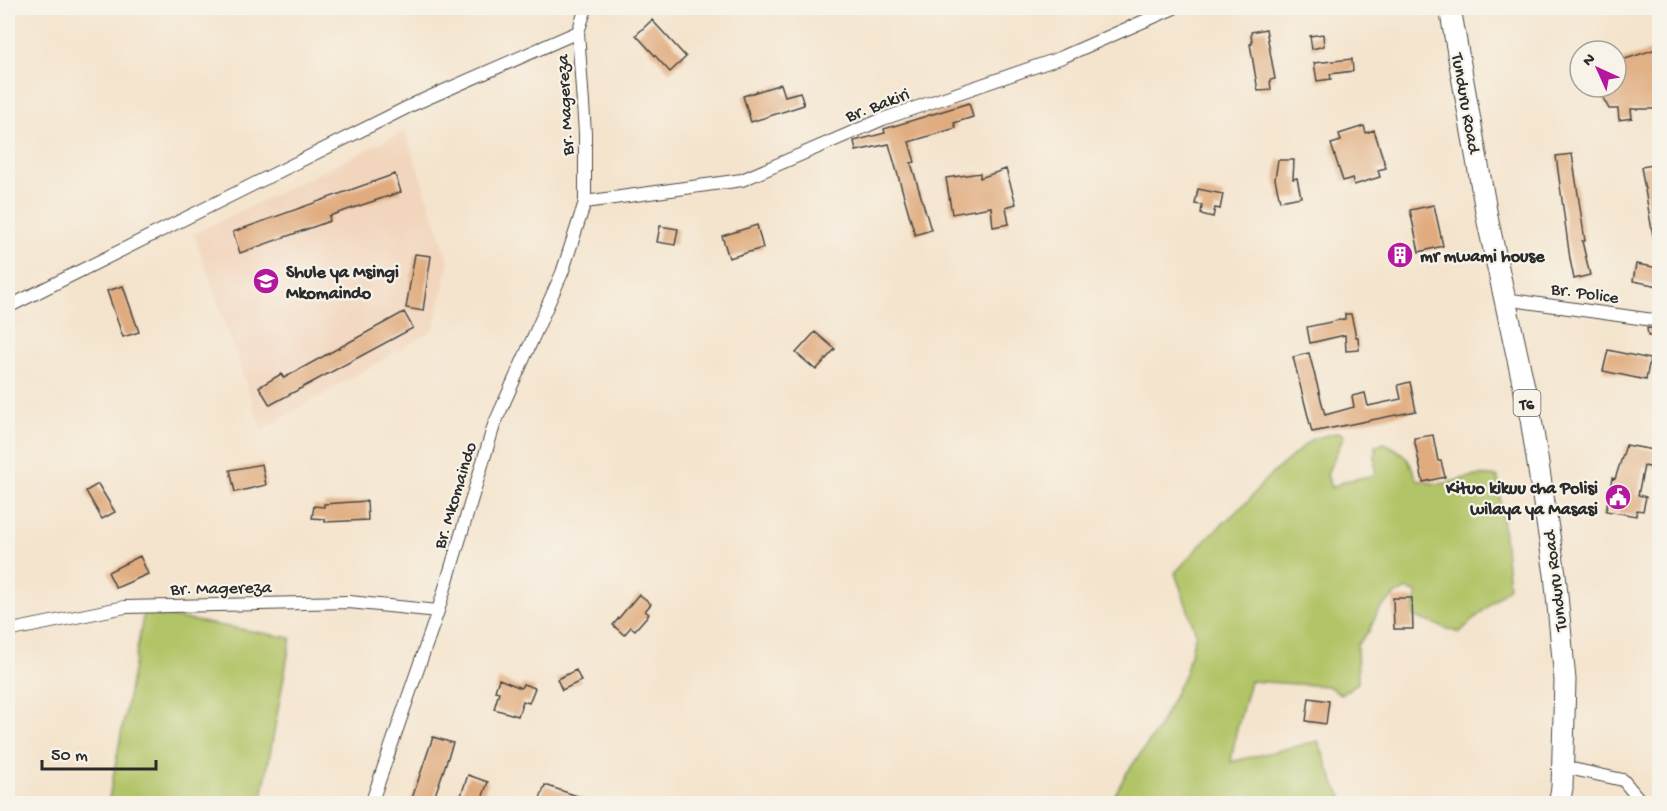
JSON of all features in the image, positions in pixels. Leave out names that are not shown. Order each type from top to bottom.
[{"type":"highway","name":"Tunduru Road","points":[[1450,8],[1488,222],[1531,419],[1556,574],[1565,680],[1562,788],[1559,804]]},
{"type":"street","name":"Br. Magereza","points":[[585,202],[585,134],[578,32],[586,8]]},
{"type":"street","name":"Br. Bakiri","points":[[585,202],[741,180],[883,119],[1060,58],[1174,8]]},
{"type":"street","points":[[8,307],[414,104],[578,32]]},
{"type":"street","name":"Br. Mkomaindo","points":[[371,804],[438,611],[494,424],[562,273],[585,202]]},
{"type":"street","name":"Br. Police","points":[[1505,299],[1659,321]]},
{"type":"street","name":"Br. Magereza","points":[[8,634],[12,630],[125,607],[349,602],[438,611]]},
{"type":"street","points":[[1563,766],[1623,780],[1643,804]]},
{"type":"shaded area","points":[[405,131],[449,262],[433,330],[262,430],[194,234]]},
{"type":"green space","points":[[1339,432],[1344,436],[1327,474],[1331,488],[1345,481],[1375,475],[1375,446],[1384,443],[1406,457],[1417,480],[1441,484],[1474,476],[1498,477],[1509,587],[1459,633],[1412,616],[1417,593],[1407,589],[1395,595],[1378,611],[1369,631],[1357,645],[1358,683],[1341,694],[1328,686],[1250,681],[1231,762],[1318,741],[1335,785],[1346,803],[1110,804],[1126,774],[1158,729],[1186,671],[1196,633],[1175,573],[1206,539],[1249,500],[1266,479],[1312,439]]},
{"type":"green space","points":[[144,612],[291,638],[261,803],[108,804]]},
{"type":"building","points":[[652,20],[686,57],[670,72],[636,35]]},
{"type":"building","points":[[1266,29],[1275,79],[1270,80],[1271,90],[1258,91],[1250,44],[1252,44],[1251,32]]},
{"type":"building","points":[[1323,34],[1324,46],[1312,49],[1310,36]]},
{"type":"building","points":[[1659,48],[1659,109],[1631,109],[1632,118],[1619,120],[1618,109],[1609,109],[1604,99],[1628,99],[1628,58]]},
{"type":"building","points":[[1352,59],[1353,71],[1330,74],[1331,79],[1317,81],[1314,63]]},
{"type":"building","points":[[781,84],[785,96],[800,92],[804,105],[751,122],[743,96]]},
{"type":"building","points":[[969,103],[973,117],[954,123],[956,128],[909,142],[915,162],[911,163],[931,230],[915,235],[889,144],[856,151],[854,141],[885,133],[884,129]]},
{"type":"building","points":[[1364,126],[1366,133],[1374,130],[1386,168],[1378,170],[1380,177],[1354,185],[1352,178],[1343,181],[1331,144],[1341,141],[1339,134]]},
{"type":"building","points":[[1572,154],[1585,241],[1582,241],[1590,275],[1574,279],[1556,156]]},
{"type":"building","points":[[1278,160],[1294,160],[1293,179],[1297,178],[1301,197],[1280,201],[1275,179]]},
{"type":"building","points":[[1659,164],[1659,235],[1653,236],[1641,167]]},
{"type":"building","points":[[1006,169],[1016,204],[1006,207],[1009,224],[993,227],[991,207],[952,214],[946,178],[980,173],[980,178]]},
{"type":"building","points":[[395,174],[401,192],[329,216],[330,221],[240,253],[233,232]]},
{"type":"building","points":[[1198,189],[1223,194],[1220,209],[1215,208],[1213,217],[1201,214],[1202,205],[1195,204]]},
{"type":"building","points":[[1434,205],[1443,246],[1419,252],[1410,210]]},
{"type":"building","points":[[757,225],[763,248],[729,258],[722,236]]},
{"type":"building","points":[[660,226],[678,229],[675,245],[657,242]]},
{"type":"building","points":[[415,254],[431,256],[423,311],[406,308]]},
{"type":"building","points":[[1636,264],[1659,268],[1659,286],[1633,281]]},
{"type":"building","points":[[123,286],[139,332],[123,337],[107,291]]},
{"type":"building","points":[[404,312],[413,328],[270,405],[259,387],[281,374],[284,378]]},
{"type":"building","points":[[1345,314],[1351,314],[1356,337],[1358,337],[1359,350],[1346,351],[1345,335],[1310,343],[1307,327],[1345,319]]},
{"type":"building","points":[[1647,328],[1659,329],[1659,336],[1648,336]]},
{"type":"building","points":[[815,332],[835,349],[816,370],[796,353]]},
{"type":"building","points":[[1608,350],[1650,359],[1646,380],[1603,371]]},
{"type":"building","points":[[1309,353],[1325,415],[1354,407],[1352,396],[1365,393],[1368,406],[1401,399],[1398,385],[1410,382],[1416,411],[1312,432],[1293,357]]},
{"type":"building","points":[[1433,435],[1438,461],[1441,461],[1445,477],[1423,482],[1414,438]]},
{"type":"building","points":[[1626,445],[1659,451],[1659,469],[1644,466],[1638,495],[1646,497],[1643,511],[1637,510],[1636,516],[1606,511],[1612,478],[1615,479]]},
{"type":"building","points":[[262,464],[266,485],[235,492],[230,470]]},
{"type":"building","points":[[98,484],[115,512],[102,519],[86,491]]},
{"type":"building","points":[[367,501],[368,520],[325,522],[325,519],[312,518],[314,506],[324,507],[324,504]]},
{"type":"building","points":[[140,556],[148,574],[116,588],[108,572]]},
{"type":"building","points":[[639,594],[651,604],[645,611],[649,614],[635,630],[631,627],[624,635],[613,625]]},
{"type":"building","points":[[1393,598],[1412,598],[1413,629],[1394,629]]},
{"type":"building","points":[[576,670],[581,681],[562,690],[557,679]]},
{"type":"building","points":[[499,679],[521,688],[523,684],[535,688],[529,703],[523,701],[518,716],[494,709],[499,692],[495,691]]},
{"type":"building","points":[[1309,698],[1329,701],[1326,724],[1306,721]]},
{"type":"building","points":[[433,737],[453,743],[432,804],[410,804]]},
{"type":"building","points":[[468,775],[488,782],[480,804],[458,804]]},
{"type":"building","points":[[545,785],[592,801],[592,804],[538,804]]},
{"type":"place","name":"mr mwami house","points":[[1400,255]]},
{"type":"place","name":"Shule ya Msingi Mkomaindo","points":[[266,281]]},
{"type":"place","name":"Kituo kikuu cha Polisi wilaya ya Masasi","points":[[1618,497]]}]
